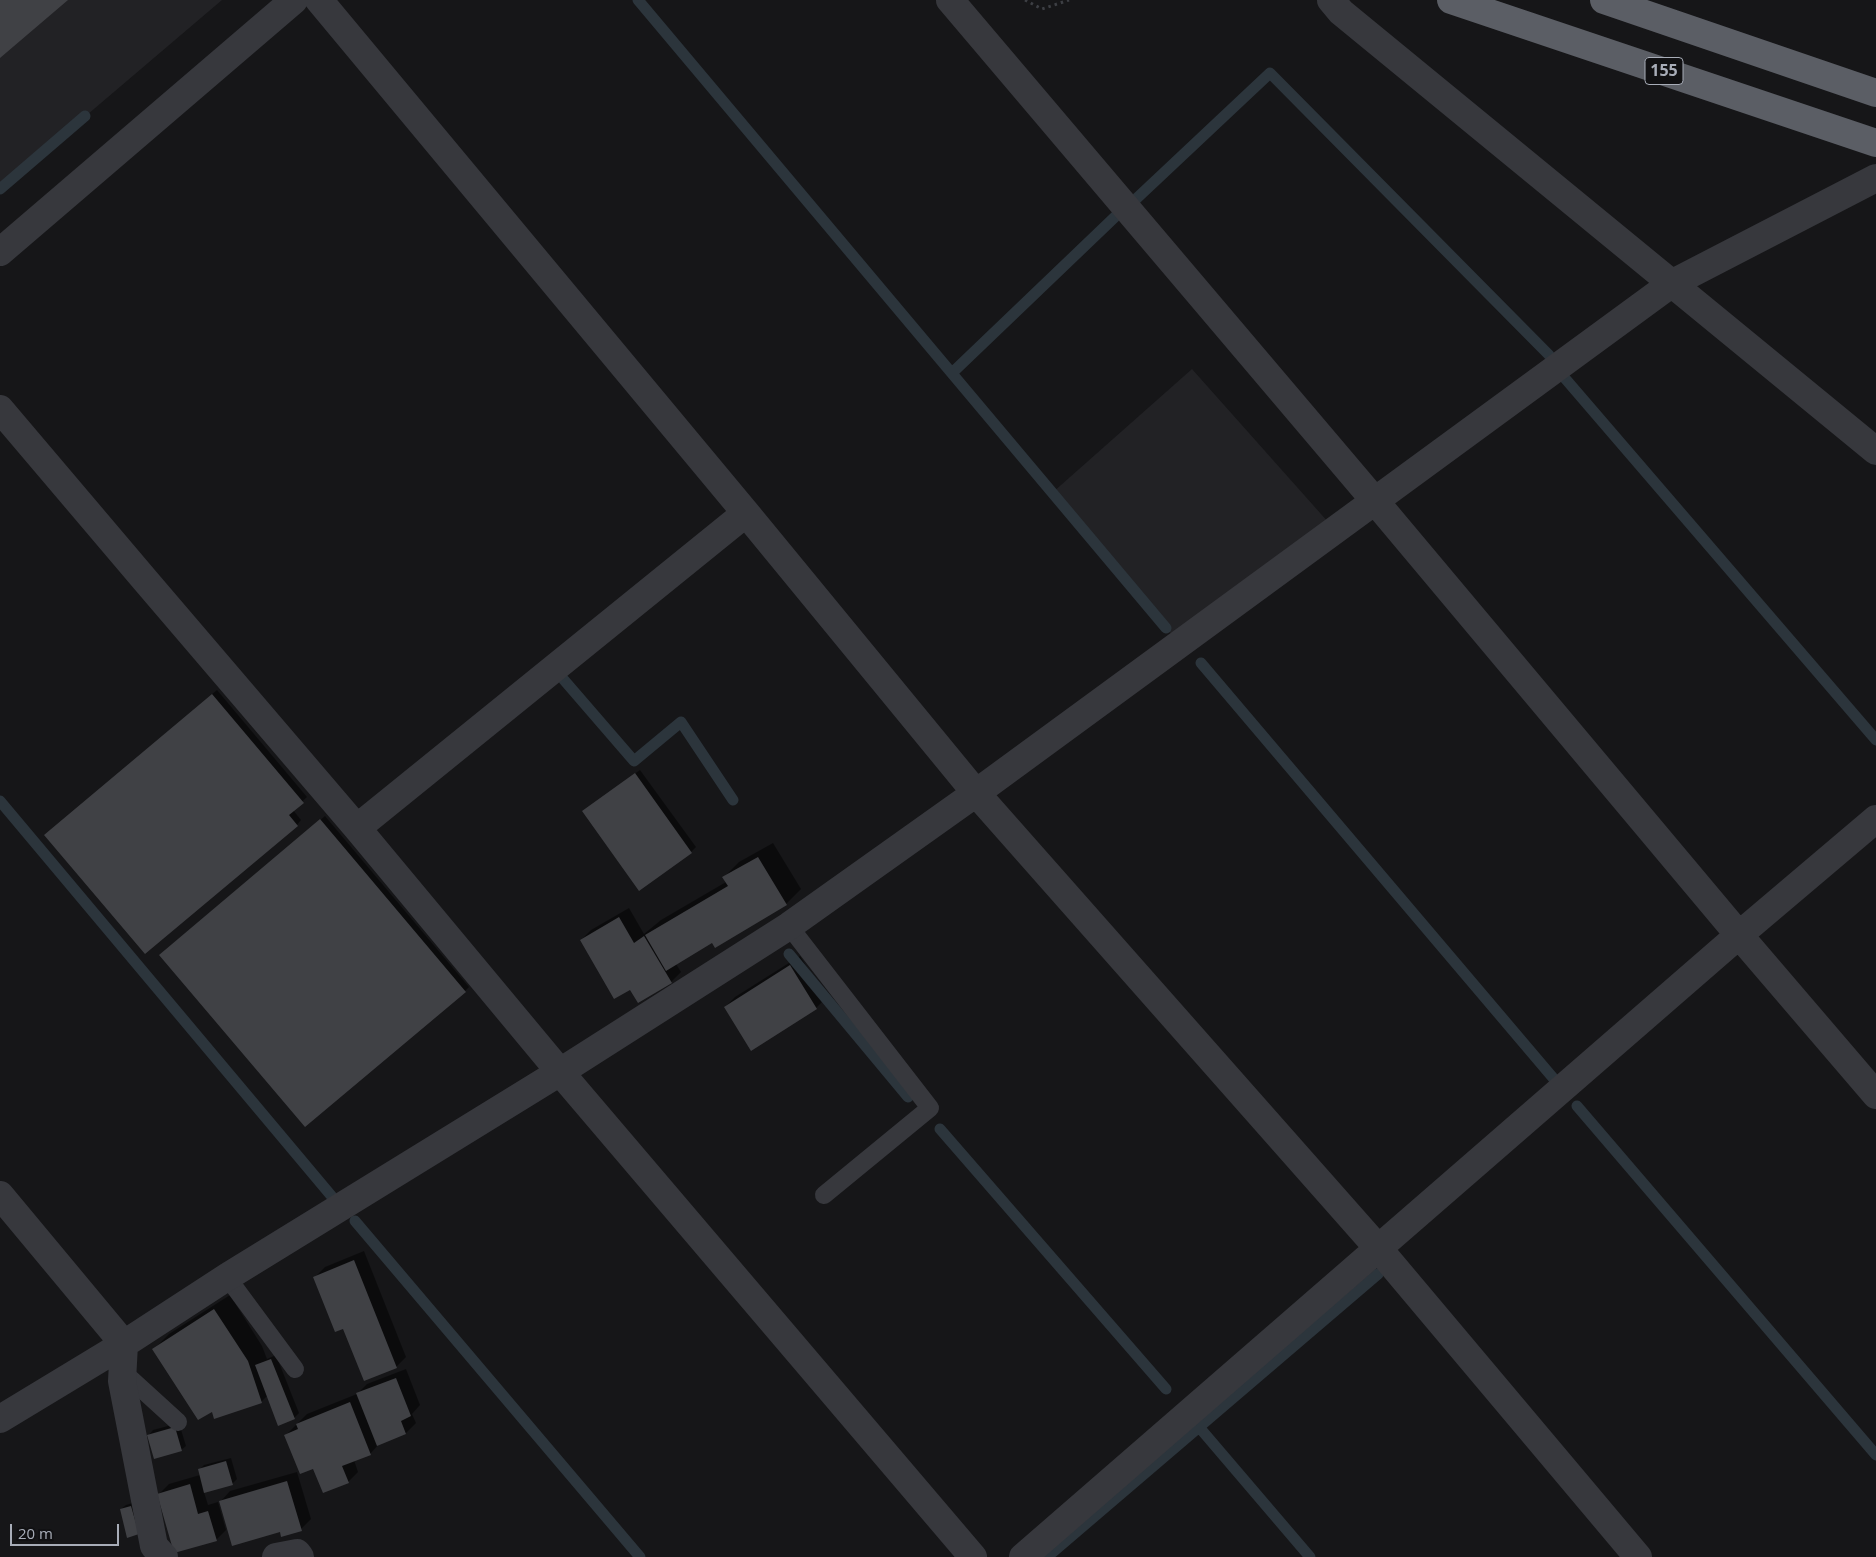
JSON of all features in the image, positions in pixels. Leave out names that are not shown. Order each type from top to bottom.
[{"type":"highway","name":"155","points":[[1451,0],[1876,143]]},
{"type":"highway","points":[[1604,0],[1876,93]]},
{"type":"street","points":[[0,252],[294,0]]},
{"type":"street","points":[[319,0],[746,512],[976,793],[1378,1248],[1638,1557]]},
{"type":"street","points":[[950,0],[1876,1095]]},
{"type":"street","points":[[1330,0],[1341,12],[1670,284],[1876,451]]},
{"type":"street","points":[[0,1419],[123,1358],[228,1278],[560,1072],[789,926],[976,793],[1670,284],[1876,178]]},
{"type":"street","points":[[0,409],[144,580],[358,828],[560,1072],[973,1557]]},
{"type":"street","points":[[358,828],[746,512]]},
{"type":"street","points":[[1023,1557],[1739,935],[1876,819]]},
{"type":"street","points":[[0,1195],[123,1358],[122,1382],[154,1546],[164,1557]]},
{"type":"street","points":[[276,1557],[297,1553],[300,1557]]},
{"type":"lane","points":[[789,926],[930,1108],[824,1195]]},
{"type":"lane","points":[[228,1278],[296,1369]]},
{"type":"lane","points":[[123,1358],[178,1422]]},
{"type":"path","points":[[1026,0],[1042,10],[1069,0]]},
{"type":"shaded area","points":[[0,0],[222,0],[0,189]]},
{"type":"shaded area","points":[[1192,369],[1329,523],[1173,636],[1052,493]]},
{"type":"building","points":[[0,0],[68,0],[0,58]]},
{"type":"building","points":[[212,694],[304,803],[289,815],[298,826],[145,954],[44,835]]},
{"type":"building","points":[[635,773],[692,853],[639,891],[582,811]]},
{"type":"building","points":[[320,819],[466,992],[305,1127],[159,955]]},
{"type":"building","points":[[758,857],[787,905],[715,948],[712,943],[666,971],[645,935],[728,886],[722,877]]},
{"type":"building","points":[[619,917],[634,943],[644,936],[672,983],[638,1003],[630,990],[614,999],[580,940]]},
{"type":"building","points":[[790,965],[817,1009],[751,1051],[724,1007]]},
{"type":"building","points":[[354,1260],[397,1368],[364,1381],[343,1329],[335,1332],[313,1277]]},
{"type":"building","points":[[214,1309],[248,1361],[262,1403],[214,1419],[212,1412],[198,1420],[152,1349]]},
{"type":"building","points":[[271,1359],[295,1419],[278,1426],[255,1365]]},
{"type":"building","points":[[396,1378],[411,1416],[401,1421],[406,1434],[377,1446],[356,1393]]},
{"type":"building","points":[[350,1402],[371,1455],[342,1466],[349,1483],[323,1493],[313,1469],[300,1474],[284,1435],[298,1429],[296,1424]]},
{"type":"building","points":[[175,1427],[182,1451],[154,1459],[147,1435]]},
{"type":"building","points":[[226,1461],[233,1485],[204,1493],[198,1469]]},
{"type":"building","points":[[287,1481],[302,1531],[281,1537],[280,1532],[232,1546],[219,1501]]},
{"type":"building","points":[[190,1484],[198,1514],[208,1511],[217,1541],[174,1553],[157,1494]]},
{"type":"building","points":[[131,1506],[139,1534],[127,1538],[120,1509]]},
{"type":"waterway","points":[[638,0],[1166,628]]},
{"type":"waterway","points":[[1136,199],[1270,73],[1549,355]]},
{"type":"waterway","points":[[0,189],[85,116]]},
{"type":"waterway","points":[[952,373],[1118,214]]},
{"type":"waterway","points":[[1563,376],[1876,740]]},
{"type":"waterway","points":[[1201,663],[1554,1079]]},
{"type":"waterway","points":[[564,680],[634,761],[681,722],[733,800]]},
{"type":"waterway","points":[[0,801],[334,1199]]},
{"type":"waterway","points":[[789,954],[908,1097]]},
{"type":"waterway","points":[[1577,1106],[1876,1455]]},
{"type":"waterway","points":[[940,1129],[1166,1389]]},
{"type":"waterway","points":[[355,1221],[640,1557]]},
{"type":"waterway","points":[[1047,1557],[1378,1274]]},
{"type":"waterway","points":[[1199,1427],[1310,1557]]}]
